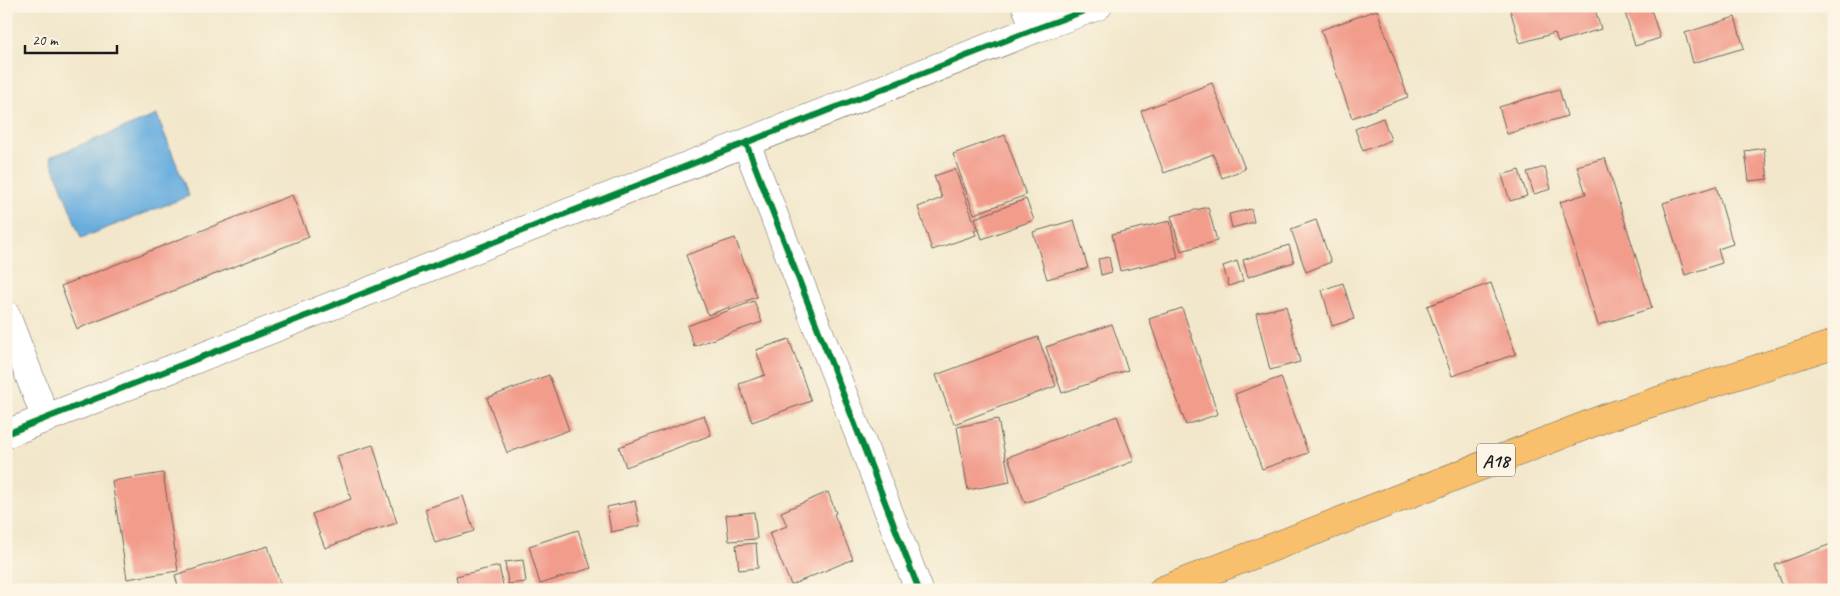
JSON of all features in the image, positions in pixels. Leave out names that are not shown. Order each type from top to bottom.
[{"type":"main road","name":"A18","points":[[1164,590],[1605,418],[1834,344]]},
{"type":"street","points":[[6,434],[746,143],[1030,18],[1098,6]]},
{"type":"street","points":[[746,143],[919,590]]},
{"type":"street","points":[[6,315],[46,419]]},
{"type":"water","points":[[157,115],[189,196],[81,238],[50,157]]},
{"type":"building","points":[[1509,6],[1594,6],[1601,29],[1558,42],[1555,33],[1520,43]]},
{"type":"building","points":[[1623,6],[1650,6],[1660,38],[1635,46]]},
{"type":"building","points":[[1377,10],[1408,97],[1352,118],[1321,30]]},
{"type":"building","points":[[1735,17],[1744,48],[1693,63],[1685,33]]},
{"type":"building","points":[[1212,83],[1245,169],[1222,178],[1213,154],[1164,173],[1141,111]]},
{"type":"building","points":[[1559,89],[1567,116],[1507,134],[1499,107]]},
{"type":"building","points":[[1383,118],[1391,140],[1363,151],[1355,129]]},
{"type":"building","points":[[1005,135],[1026,195],[974,214],[953,154]]},
{"type":"building","points":[[1764,148],[1768,179],[1749,181],[1745,151]]},
{"type":"building","points":[[1605,158],[1652,308],[1598,325],[1560,202],[1586,194],[1577,166]]},
{"type":"building","points":[[1545,167],[1551,189],[1534,194],[1527,172]]},
{"type":"building","points":[[955,169],[977,230],[974,230],[976,235],[932,250],[918,207],[942,198],[934,176]]},
{"type":"building","points":[[1519,170],[1527,196],[1510,201],[1502,175]]},
{"type":"building","points":[[1716,186],[1733,244],[1718,249],[1722,263],[1685,275],[1663,203]]},
{"type":"building","points":[[292,195],[309,237],[77,329],[61,286]]},
{"type":"building","points":[[1026,199],[1034,220],[982,239],[975,218]]},
{"type":"building","points":[[1208,207],[1217,241],[1181,251],[1171,216]]},
{"type":"building","points":[[1251,209],[1254,222],[1232,228],[1229,214]]},
{"type":"building","points":[[1074,220],[1088,268],[1047,279],[1033,232]]},
{"type":"building","points":[[1316,220],[1331,262],[1306,272],[1291,229]]},
{"type":"building","points":[[1170,221],[1178,258],[1120,271],[1112,234]]},
{"type":"building","points":[[735,238],[757,297],[708,315],[686,255]]},
{"type":"building","points":[[1289,245],[1294,262],[1248,277],[1243,260]]},
{"type":"building","points":[[1109,257],[1112,272],[1101,275],[1098,259]]},
{"type":"building","points":[[1237,261],[1243,281],[1229,286],[1223,266]]},
{"type":"building","points":[[1343,283],[1354,319],[1332,326],[1322,290]]},
{"type":"building","points":[[1491,283],[1516,354],[1452,376],[1427,306]]},
{"type":"building","points":[[754,301],[762,322],[694,346],[687,326]]},
{"type":"building","points":[[1286,306],[1300,362],[1270,370],[1256,313]]},
{"type":"building","points":[[1182,308],[1218,414],[1186,425],[1149,319]]},
{"type":"building","points":[[1112,324],[1128,370],[1062,393],[1046,347]]},
{"type":"building","points":[[1038,337],[1056,386],[954,424],[936,375]]},
{"type":"building","points":[[789,339],[811,401],[752,422],[739,384],[765,375],[756,350]]},
{"type":"building","points":[[549,375],[569,430],[507,453],[487,398]]},
{"type":"building","points":[[1281,377],[1308,453],[1262,469],[1235,394]]},
{"type":"building","points":[[704,415],[711,435],[626,467],[619,447]]},
{"type":"building","points":[[1117,416],[1134,461],[1025,503],[1008,457]]},
{"type":"building","points":[[998,419],[1010,482],[968,490],[957,427]]},
{"type":"building","points":[[373,445],[397,523],[325,548],[312,514],[351,499],[337,456]]},
{"type":"building","points":[[163,473],[178,571],[127,579],[112,481]]},
{"type":"building","points":[[828,492],[836,513],[834,514],[853,559],[791,585],[769,533],[787,526],[781,512]]},
{"type":"building","points":[[463,496],[474,531],[435,543],[425,509]]},
{"type":"building","points":[[635,501],[640,526],[611,532],[607,507]]},
{"type":"building","points":[[754,512],[757,539],[729,541],[726,515]]},
{"type":"building","points":[[578,530],[591,568],[540,584],[529,546]]},
{"type":"building","points":[[756,543],[758,568],[739,570],[736,545]]},
{"type":"building","points":[[1834,543],[1834,590],[1784,590],[1775,565]]},
{"type":"building","points":[[268,546],[282,590],[179,590],[175,575]]},
{"type":"building","points":[[523,560],[526,582],[508,584],[505,562]]},
{"type":"building","points":[[499,566],[504,590],[459,590],[456,576]]},
{"type":"cycle path","points":[[6,434],[1035,29],[1098,6]]},
{"type":"cycle path","points":[[746,143],[919,590]]}]
